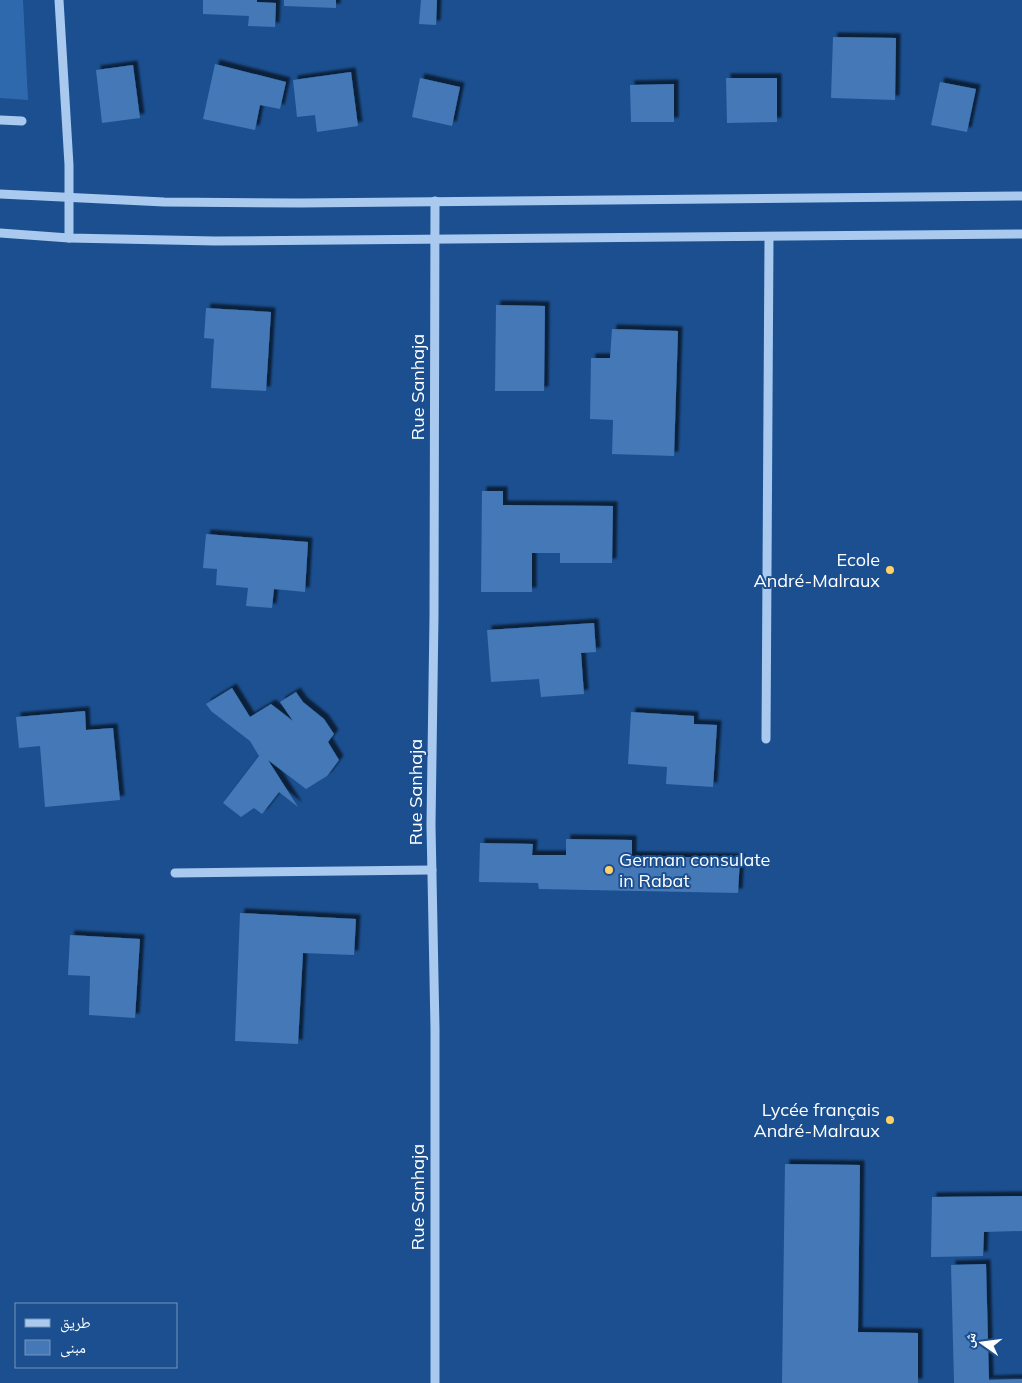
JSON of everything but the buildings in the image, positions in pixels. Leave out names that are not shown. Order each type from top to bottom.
[{"type":"street","points":[[59,0],[69,198],[69,238]]},
{"type":"street","points":[[0,120],[22,121]]},
{"type":"street","points":[[0,194],[69,198],[280,203],[1022,196]]},
{"type":"street","name":"Rue Sanhaja","points":[[435,201],[432,870],[435,1029],[435,1383]]},
{"type":"street","points":[[0,233],[69,238],[216,242],[1022,234]]},
{"type":"street","points":[[766,739],[769,238]]},
{"type":"street","points":[[174,873],[432,870]]},
{"type":"shaded area","points":[[0,0],[23,0],[28,100],[0,98]]},
{"type":"place","name":"Ecole André-Malraux","points":[[890,570]]},
{"type":"place","name":"German consulate in Rabat","points":[[609,870]]},
{"type":"place","name":"Lycée français André-Malraux","points":[[890,1120]]}]
